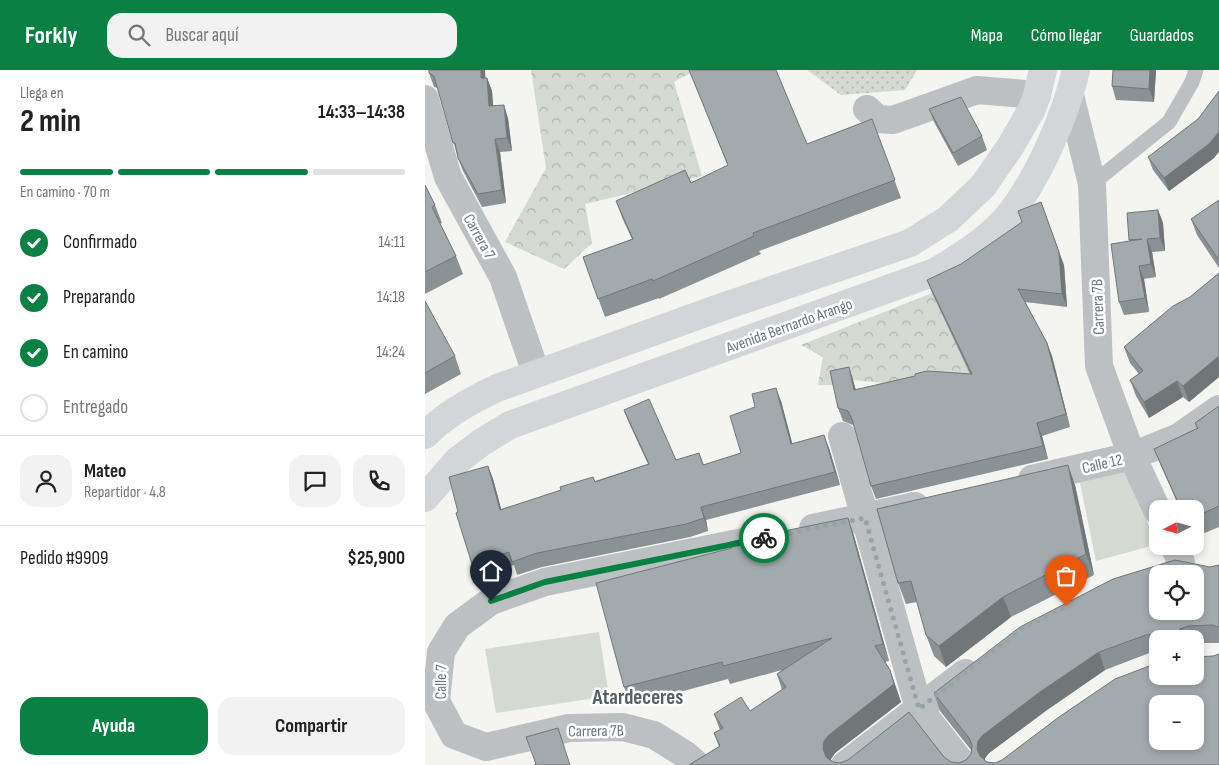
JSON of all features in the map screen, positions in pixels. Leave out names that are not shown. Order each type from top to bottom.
[{"type":"main road","points":[[425,435],[439,421],[466,403],[497,388],[722,306],[910,243],[948,219],[983,186],[1032,109],[1040,82]]},
{"type":"main road","name":"Avenida Bernardo Arango","points":[[425,498],[457,461],[482,442],[510,425],[935,272],[970,251],[1005,219],[1037,172],[1073,82]]},
{"type":"street","points":[[867,109],[878,119],[893,120],[977,90],[1040,82]]},
{"type":"street","name":"Carrera 7B","points":[[1073,82],[1092,184],[1099,366],[1132,456],[1152,500]]},
{"type":"street","name":"Carrera 7","points":[[425,98],[448,177],[503,277],[536,373]]},
{"type":"street","name":"Calle 12","points":[[1008,484],[1132,456],[1179,437],[1219,409]]},
{"type":"street","points":[[842,436],[919,709],[963,765]]},
{"type":"street","points":[[865,518],[941,500]]},
{"type":"street","name":"Calle 7","points":[[486,747],[454,735],[436,701],[441,652],[457,626],[491,601],[545,582],[865,518]]},
{"type":"street","points":[[1162,565],[1177,555]]},
{"type":"street","points":[[1180,555],[1210,567]]},
{"type":"street","points":[[845,765],[987,655]]},
{"type":"street","name":"Carrera 7B","points":[[486,747],[569,728],[623,727],[654,735],[686,755],[697,765]]},
{"type":"lane","points":[[1092,184],[1169,122],[1192,82],[1195,70]]},
{"type":"green space","points":[[531,70],[696,70],[674,82],[702,176],[585,204],[592,243],[564,269],[505,242],[546,168]]},
{"type":"green space","points":[[807,70],[917,70],[905,90],[841,95]]},
{"type":"green space","points":[[932,293],[979,392],[853,380],[834,385],[818,385],[823,357],[801,345]]},
{"type":"green space","points":[[1129,466],[1149,527],[1149,547],[1096,561],[1079,478]]},
{"type":"green space","points":[[599,632],[609,696],[496,713],[485,649]]},
{"type":"building","points":[[429,70],[481,70],[481,78],[487,78],[489,106],[504,105],[507,138],[495,139],[502,190],[478,194],[458,158],[434,76],[429,73]]},
{"type":"building","points":[[689,70],[776,70],[807,144],[872,119],[895,180],[753,233],[754,236],[653,281],[652,279],[598,299],[583,257],[633,239],[616,201],[685,170],[691,183],[728,165]]},
{"type":"building","points":[[1113,70],[1150,70],[1149,89],[1112,86]]},
{"type":"building","points":[[1219,91],[1219,132],[1209,144],[1164,178],[1148,157],[1198,119]]},
{"type":"building","points":[[961,97],[982,136],[953,153],[929,109]]},
{"type":"building","points":[[425,185],[435,205],[432,207],[456,256],[425,272]]},
{"type":"building","points":[[1219,200],[1219,260],[1191,219]]},
{"type":"building","points":[[1041,202],[1059,252],[1062,294],[1018,289],[1047,343],[1066,414],[1037,423],[1043,446],[871,486],[852,419],[848,411],[838,408],[830,371],[849,367],[854,390],[915,376],[915,374],[927,371],[972,374],[927,280],[961,264],[1022,222],[1018,211]]},
{"type":"building","points":[[1158,210],[1160,238],[1147,239],[1151,264],[1139,266],[1145,298],[1119,302],[1111,244],[1142,239],[1129,240],[1127,213]]},
{"type":"building","points":[[1219,273],[1219,356],[1183,386],[1177,381],[1144,402],[1130,380],[1143,371],[1124,347],[1173,306],[1190,297]]},
{"type":"building","points":[[425,301],[455,356],[425,373]]},
{"type":"building","points":[[776,388],[791,444],[824,435],[835,472],[701,507],[704,518],[686,524],[537,553],[512,562],[509,552],[472,564],[456,513],[458,512],[449,477],[488,466],[500,510],[561,490],[560,487],[593,477],[595,482],[649,464],[624,410],[649,399],[676,460],[699,453],[703,465],[741,453],[730,416],[755,407],[752,394]]},
{"type":"building","points":[[1219,406],[1219,506],[1204,513],[1204,500],[1177,500],[1154,449],[1198,428],[1195,423]]},
{"type":"building","points":[[1068,465],[1086,554],[1003,597],[939,646],[926,635],[911,581],[898,583],[877,509]]},
{"type":"building","points":[[848,518],[883,644],[875,646],[890,670],[894,684],[824,741],[823,749],[826,757],[833,762],[840,763],[848,760],[909,712],[944,757],[951,762],[959,763],[966,760],[971,754],[972,745],[969,738],[934,693],[1020,627],[1113,579],[1149,568],[1149,620],[1204,620],[1204,566],[1210,567],[1219,565],[1219,627],[1212,625],[1188,626],[1179,630],[1149,630],[1149,635],[1099,652],[1040,692],[983,735],[978,741],[977,749],[980,756],[987,762],[995,763],[1002,760],[1059,717],[1115,679],[1149,666],[1149,685],[1204,685],[1204,656],[1219,654],[1219,765],[689,765],[720,746],[714,733],[723,728],[714,714],[741,697],[750,711],[786,687],[777,674],[832,638],[723,666],[722,662],[624,687],[596,583],[732,548],[730,542]]},
{"type":"building","points":[[1175,560],[1200,565],[1159,565]]},
{"type":"building","points":[[558,728],[570,765],[534,765],[536,764],[526,737]]},
{"type":"way so far","points":[[764,538],[865,518],[919,709],[1018,631],[1066,606]]},
{"type":"district","name":"Atardeceres","points":[[638,697]]},
{"type":"route","points":[[491,601],[545,582],[764,538]]}]
